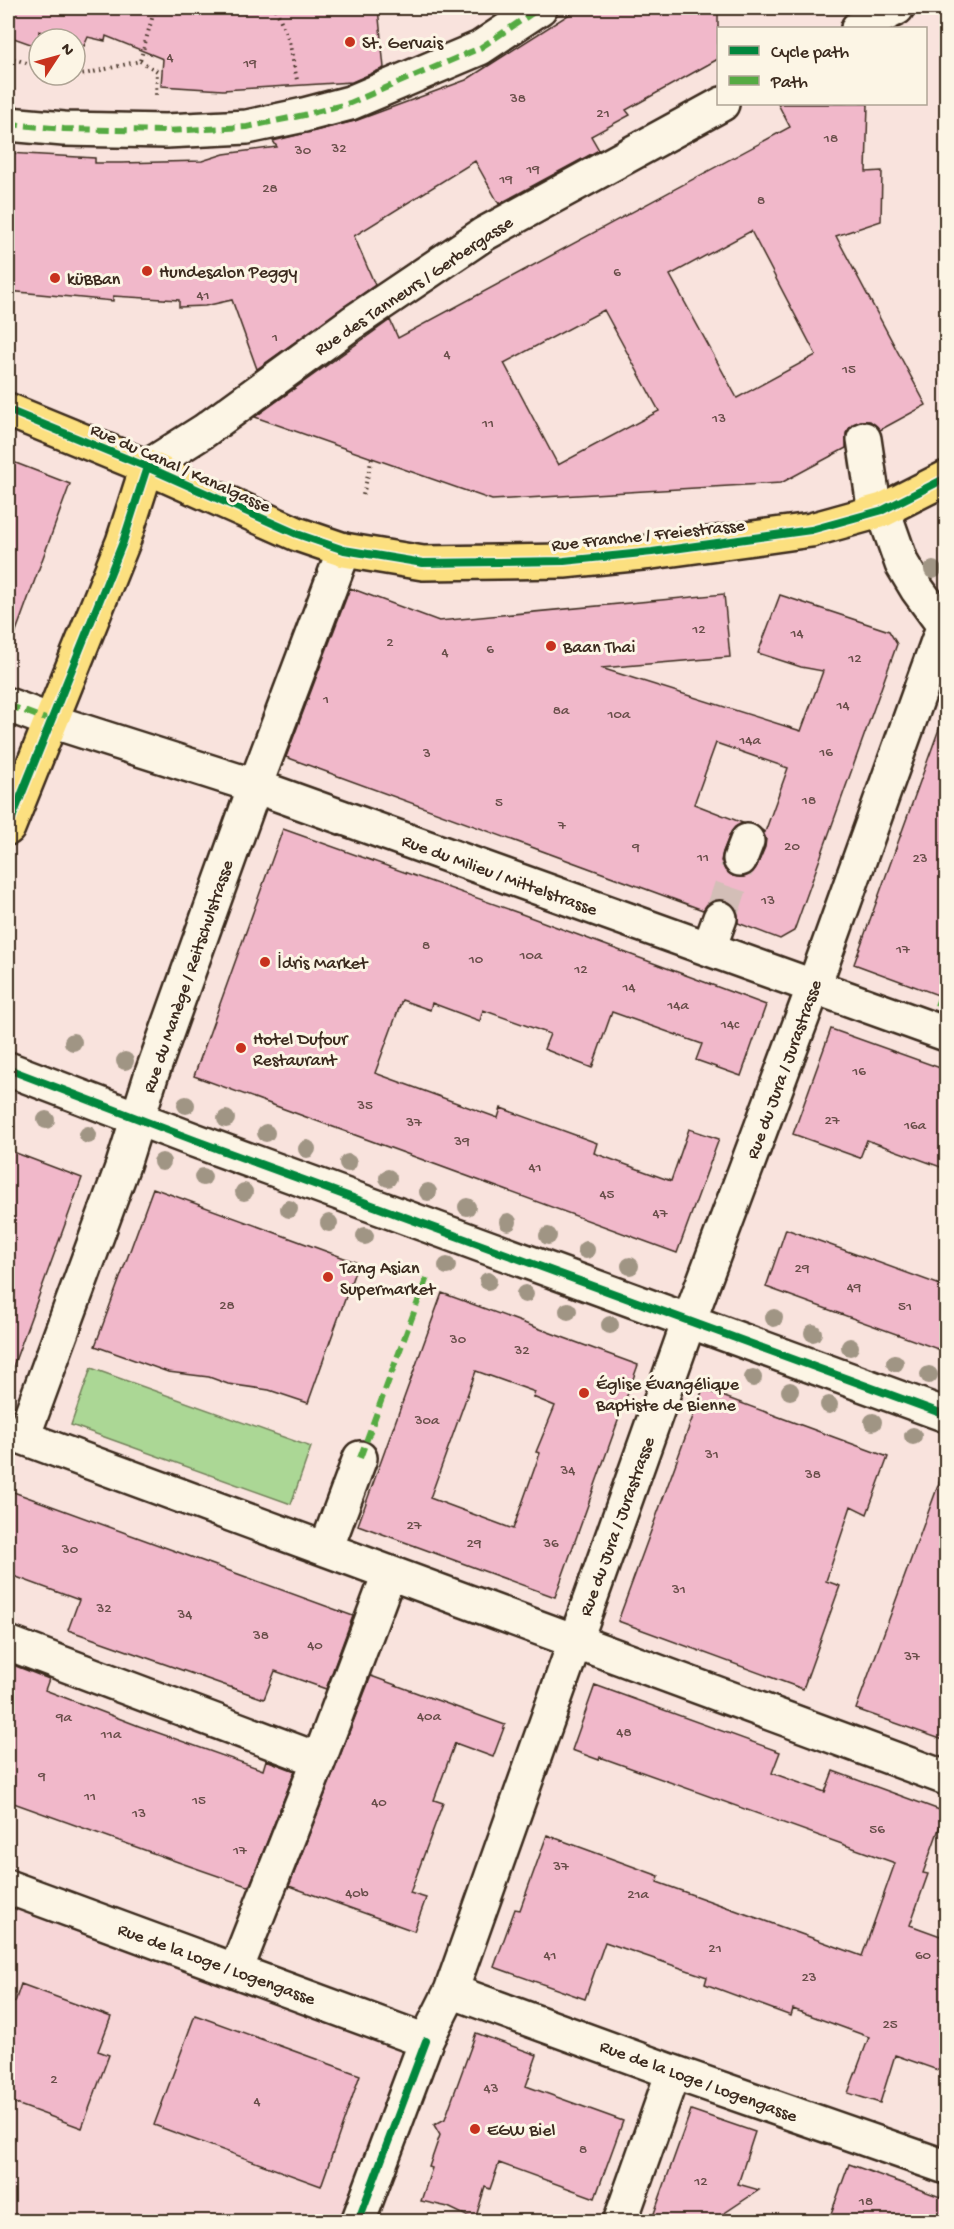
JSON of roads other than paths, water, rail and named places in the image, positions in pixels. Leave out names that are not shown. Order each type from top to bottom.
[{"type":"main road","name":"Rue du Canal / Kanalgasse","points":[[8,410],[147,467],[297,534],[344,550]]},
{"type":"main road","points":[[8,828],[123,542],[147,467]]},
{"type":"main road","name":"Rue Franche / Freiestrasse","points":[[344,550],[423,563],[564,561],[652,552],[811,530],[879,512],[946,478]]},
{"type":"street","points":[[8,124],[64,129],[166,131],[248,127],[304,115],[350,103],[480,48],[540,8]]},
{"type":"street","points":[[860,27],[897,8]]},
{"type":"street","name":"Rue des Tanneurs / Gerbergasse","points":[[147,467],[204,431],[352,323],[484,234],[720,105]]},
{"type":"street","points":[[864,439],[879,512],[902,564],[917,589],[946,624]]},
{"type":"street","name":"Rue du Manège / Reitschulstrasse","points":[[15,1435],[123,1165],[151,1076],[255,786],[344,550]]},
{"type":"street","name":"Rue du Jura / Jurastrasse","points":[[358,2222],[426,2041],[451,1991],[689,1321],[946,624]]},
{"type":"street","name":"Rue du Milieu / Mittelstrasse","points":[[8,705],[51,721],[255,786],[946,1034]]},
{"type":"street","points":[[709,948],[720,918]]},
{"type":"street","points":[[8,1069],[138,1119],[946,1415]]},
{"type":"street","points":[[15,1435],[946,1778]]},
{"type":"street","points":[[326,1550],[360,1458]]},
{"type":"street","points":[[236,1970],[389,1574]]},
{"type":"street","points":[[8,1643],[319,1760]]},
{"type":"street","name":"Rue de la Loge / Logengasse","points":[[8,1887],[426,2041]]},
{"type":"street","name":"Rue de la Loge / Logengasse","points":[[451,1991],[673,2072],[946,2167]]},
{"type":"street","points":[[620,2222],[673,2072]]},
{"type":"tunnel","points":[[720,918],[740,859]]},
{"type":"place","name":"St. Gervais","points":[[350,42]]},
{"type":"place","name":"Hundesalon Peggy","points":[[147,271]]},
{"type":"place","name":"küBBan","points":[[55,278]]},
{"type":"place","name":"Baan Thai","points":[[551,646]]},
{"type":"place","name":"İdris Market","points":[[265,962]]},
{"type":"place","name":"Hotel Dufour Restaurant","points":[[241,1048]]},
{"type":"place","name":"Tang Asian Supermarket","points":[[328,1277]]},
{"type":"place","name":"Église Évangélique Baptiste de Bienne","points":[[584,1393]]},
{"type":"place","name":"EGW Biel","points":[[475,2129]]}]
